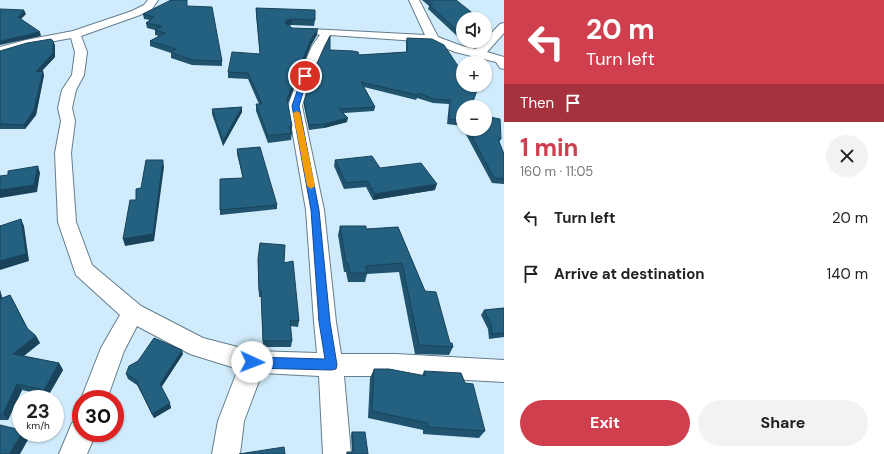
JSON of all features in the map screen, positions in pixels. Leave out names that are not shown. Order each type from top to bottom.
[{"type":"street","points":[[0,51],[26,43],[75,34],[148,8],[153,0]]},
{"type":"street","points":[[414,0],[433,39]]},
{"type":"street","points":[[480,53],[504,26]]},
{"type":"street","points":[[306,30],[433,39],[459,49],[480,53],[501,60],[504,66]]},
{"type":"street","points":[[327,32],[318,46],[310,64],[295,106],[315,210],[325,322],[331,365],[337,454]]},
{"type":"street","points":[[75,34],[81,52],[78,75],[70,90],[65,108],[68,121],[63,153],[67,222],[83,269],[134,313],[198,347],[252,362],[331,365],[396,365],[504,371]]},
{"type":"street","points":[[97,390],[113,348],[134,313]]},
{"type":"street","points":[[226,454],[231,421],[240,400],[252,362]]},
{"type":"street","points":[[73,454],[78,442]]},
{"type":"building","points":[[171,0],[187,0],[187,6],[212,7],[222,61],[192,60],[171,52],[176,49],[150,41],[165,33],[155,30],[162,26],[146,23],[154,17],[143,14]]},
{"type":"building","points":[[428,0],[456,0],[471,12],[456,12],[456,29],[429,5],[433,5]]},
{"type":"building","points":[[256,8],[315,10],[315,20],[292,19],[287,20],[285,23],[292,28],[318,29],[311,39],[287,99],[292,126],[289,127],[292,133],[268,136],[256,104],[262,104],[248,73],[228,72],[232,52],[260,54]]},
{"type":"building","points":[[0,9],[24,10],[18,17],[40,32],[0,41]]},
{"type":"building","points":[[330,36],[330,50],[353,51],[358,52],[359,55],[407,52],[407,38],[432,39],[444,45],[456,63],[456,92],[476,92],[474,100],[456,100],[456,120],[449,119],[450,100],[434,99],[418,93],[417,95],[361,82],[375,107],[339,109],[348,118],[325,124],[309,125],[304,102],[313,72]]},
{"type":"building","points":[[51,39],[53,41],[53,53],[36,72],[43,71],[34,110],[24,125],[0,124],[0,51],[27,43]]},
{"type":"building","points":[[242,107],[223,141],[212,109]]},
{"type":"building","points":[[492,117],[500,119],[501,139],[498,139],[504,154],[504,179],[494,178],[472,136],[492,136]]},
{"type":"building","points":[[260,147],[277,205],[220,210],[220,179],[243,178],[237,149]]},
{"type":"building","points":[[372,156],[380,168],[421,163],[437,184],[375,194],[367,181],[346,183],[335,160]]},
{"type":"building","points":[[146,160],[163,160],[153,234],[123,239],[130,200],[136,200],[136,189],[141,188]]},
{"type":"building","points":[[38,166],[34,185],[0,190],[0,176],[8,175],[8,171]]},
{"type":"building","points":[[21,219],[26,254],[0,261],[0,226]]},
{"type":"building","points":[[340,226],[366,226],[366,229],[398,227],[425,291],[436,292],[450,343],[452,343],[453,347],[419,345],[402,263],[366,266],[367,273],[350,273],[348,263],[346,263]]},
{"type":"building","points":[[260,243],[285,245],[284,263],[293,261],[299,321],[290,320],[292,341],[263,341],[258,259]]},
{"type":"building","points":[[10,295],[27,328],[36,336],[13,354],[59,363],[44,390],[17,384],[14,390],[12,390],[12,395],[3,414],[0,414],[0,299]]},
{"type":"building","points":[[504,308],[504,333],[492,334],[491,324],[484,310]]},
{"type":"building","points":[[154,338],[182,350],[160,384],[170,403],[152,414],[136,380],[126,374],[129,366],[138,361]]},
{"type":"building","points":[[374,369],[389,369],[426,376],[424,371],[461,373],[465,383],[473,384],[485,431],[428,427],[427,423],[372,411]]},
{"type":"building","points":[[0,425],[12,428],[12,442],[16,442],[9,454],[0,454]]},
{"type":"building","points":[[352,432],[365,432],[368,454],[347,454],[347,452],[353,452],[354,450]]},
{"type":"building","points":[[284,447],[285,454],[239,454]]},
{"type":"slow traffic","points":[[297,113],[311,186]]},
{"type":"route","points":[[252,362],[331,365],[325,322],[315,210],[295,106],[305,76]]}]
